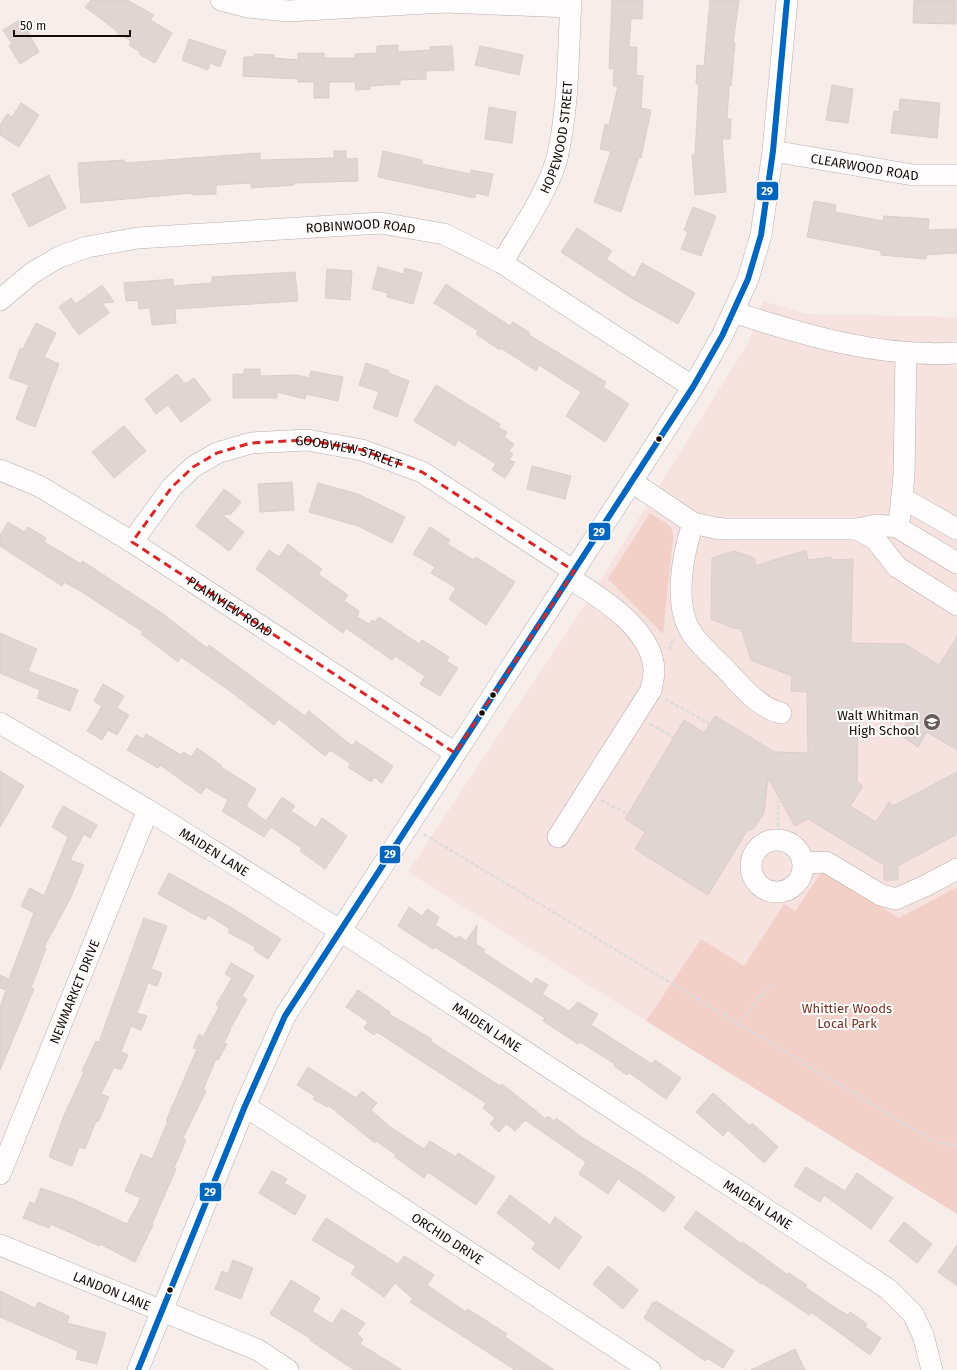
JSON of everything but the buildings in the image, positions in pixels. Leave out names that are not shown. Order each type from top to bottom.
[{"type":"street","points":[[221,0],[248,7],[289,12],[444,2],[571,3]]},
{"type":"street","points":[[138,1370],[245,1106],[285,1016],[339,930],[693,388],[722,336],[748,279],[761,235],[773,151],[786,0]]},
{"type":"street","name":"HOPEWOOD STREET","points":[[502,263],[540,198],[556,158],[565,104],[571,3]]},
{"type":"street","name":"CLEARWOOD ROAD","points":[[773,151],[913,175],[957,175]]},
{"type":"street","name":"ROBINWOOD ROAD","points":[[0,300],[32,273],[59,257],[86,247],[138,238],[381,222],[444,234],[502,263],[693,388]]},
{"type":"street","points":[[733,312],[787,329],[870,347],[906,353],[957,353]]},
{"type":"street","points":[[896,527],[900,516],[904,475],[906,353]]},
{"type":"street","name":"GOODVIEW STREET","points":[[132,542],[172,487],[193,467],[217,453],[251,442],[307,440],[362,450],[422,472],[572,574],[628,620],[641,637],[651,654],[654,671],[651,690],[558,837]]},
{"type":"street","name":"PLAINVIEW ROAD","points":[[0,470],[39,486],[132,542],[455,753]]},
{"type":"street","points":[[632,482],[693,523],[724,529],[857,529],[877,525],[896,527],[957,563]]},
{"type":"street","points":[[902,498],[957,529]]},
{"type":"street","points":[[693,523],[683,558],[684,616],[693,635],[749,694],[770,710],[781,713]]},
{"type":"street","points":[[857,529],[875,539],[897,567],[957,605]]},
{"type":"street","name":"MAIDEN LANE","points":[[0,723],[148,810],[339,930],[888,1289],[913,1314],[923,1335],[932,1370]]},
{"type":"street","name":"NEWMARKET DRIVE","points":[[0,1174],[148,810]]},
{"type":"street","points":[[803,863],[826,862],[881,895],[896,899],[957,869]]},
{"type":"street","name":"ORCHID DRIVE","points":[[245,1106],[650,1370]]},
{"type":"street","name":"LANDON LANE","points":[[0,1245],[258,1350],[288,1370]]},
{"type":"path","points":[[670,656],[669,649],[675,636]]},
{"type":"path","points":[[664,698],[710,724]]},
{"type":"path","points":[[648,722],[673,737]]},
{"type":"path","points":[[595,798],[627,814]]},
{"type":"path","points":[[778,801],[778,827]]},
{"type":"path","points":[[408,825],[936,1143],[957,1145]]},
{"type":"path","points":[[738,1024],[772,984]]},
{"type":"highlighted area","points":[[307,440],[362,450],[422,472],[574,571],[455,753],[132,542],[172,487],[193,467],[217,453],[251,443]]},
{"type":"shaded area","name":"Walt Whitman High School","points":[[763,301],[806,314],[957,317],[957,887],[899,918],[822,871],[794,911],[783,905],[744,967],[701,939],[646,1021],[408,872],[593,592],[702,417],[749,341]]},
{"type":"green space","points":[[650,513],[666,523],[672,529],[673,534],[663,634],[608,579]]},
{"type":"green space","name":"Whittier Woods Local Park","points":[[822,871],[899,918],[957,887],[957,1214],[646,1021],[701,939],[744,966],[784,904],[795,911]]},
{"type":"transit line","name":"29","points":[[138,1370],[245,1106],[285,1016],[693,387],[722,336],[748,279],[761,235],[773,151],[787,0]]},
{"type":"place","name":"Walt Whitman High School","points":[[932,722]]}]
